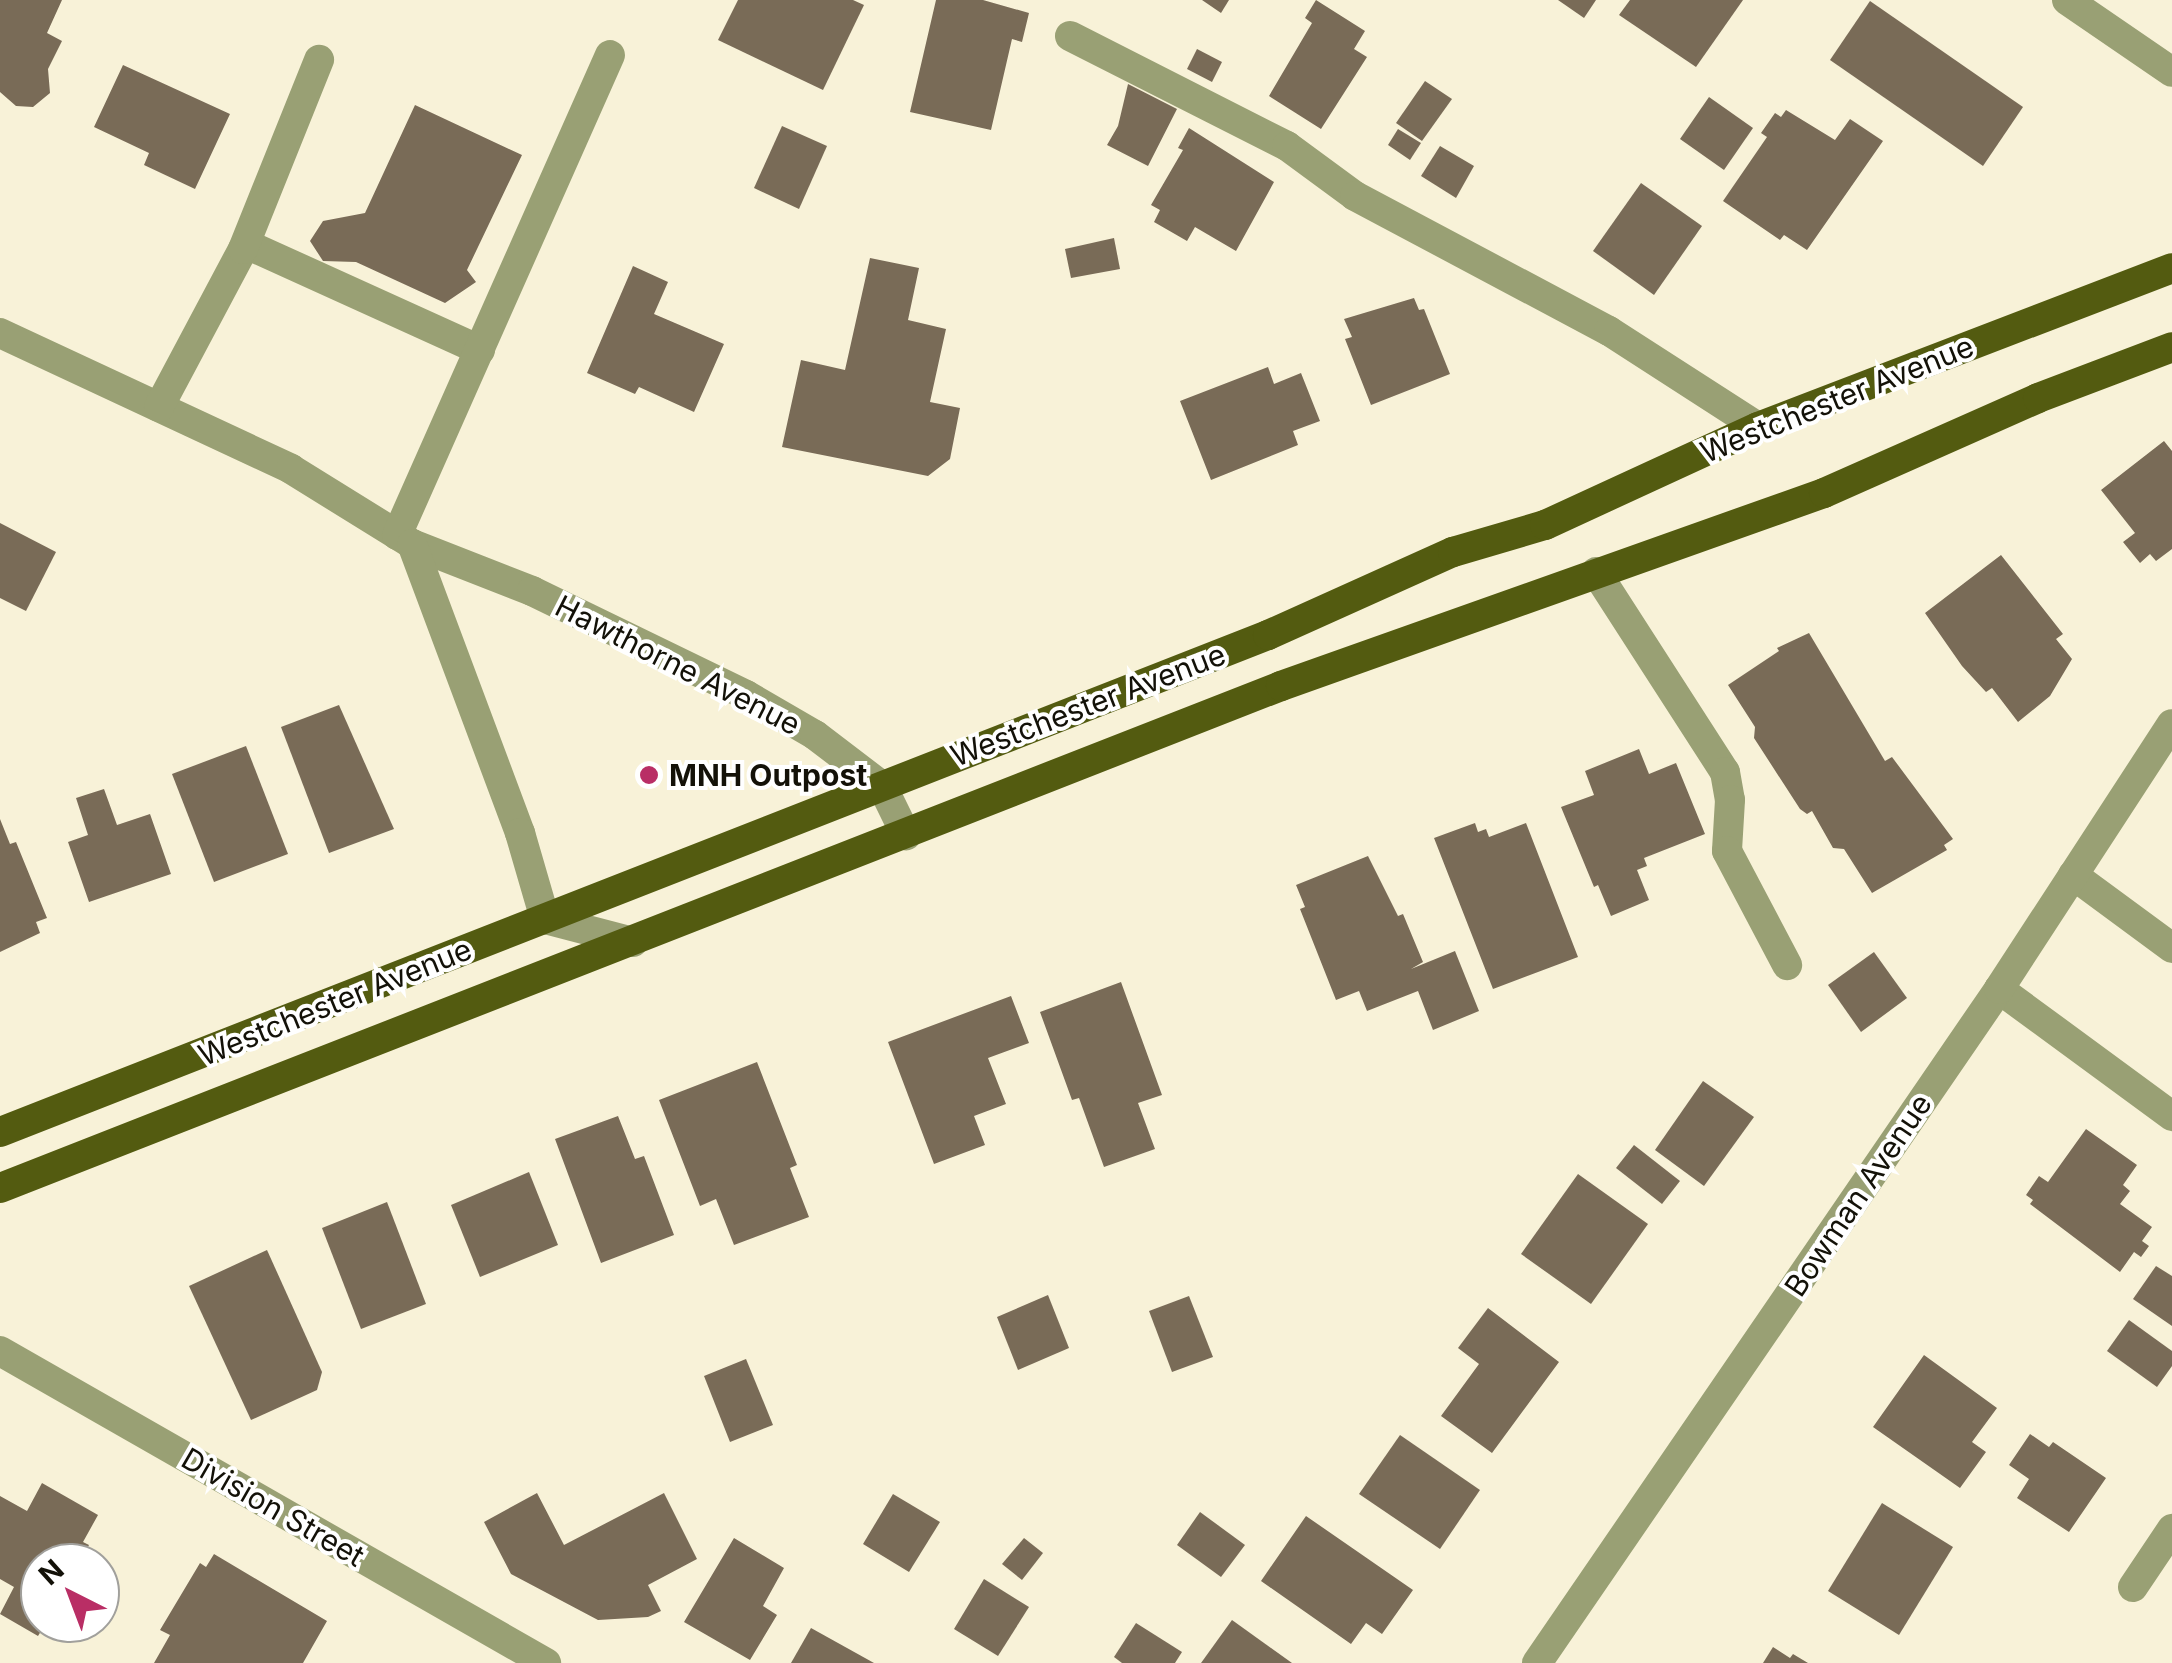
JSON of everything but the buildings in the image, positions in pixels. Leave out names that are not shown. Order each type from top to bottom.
[{"type":"main road","name":"Westchester Avenue","points":[[0,1132],[1268,635],[1453,552],[1545,525],[1758,427],[2172,268]]},
{"type":"main road","name":"Westchester Avenue","points":[[0,1188],[1281,686],[1824,493],[2038,398],[2172,347]]},
{"type":"street","points":[[2068,0],[2172,72]]},
{"type":"street","points":[[1070,36],[1287,146],[1355,196],[1609,331],[1758,427]]},
{"type":"street","points":[[610,55],[480,350],[405,540],[520,832],[545,919],[633,942]]},
{"type":"street","points":[[158,407],[246,244],[319,60]]},
{"type":"street","points":[[246,244],[480,350]]},
{"type":"street","name":"Hawthorne Avenue","points":[[0,333],[291,468],[405,540],[532,591],[746,695],[816,735],[882,786],[906,836]]},
{"type":"street","points":[[1596,572],[1724,772],[1730,800],[1727,851],[1787,965]]},
{"type":"street","name":"Bowman Avenue","points":[[1537,1663],[2168,737]]},
{"type":"street","points":[[2073,875],[2172,948]]},
{"type":"street","points":[[1999,989],[2172,1116]]},
{"type":"street","name":"Division Street","points":[[0,1351],[546,1663]]},
{"type":"street","points":[[2132,1587],[2172,1530]]},
{"type":"place","name":"MNH Outpost","points":[[649,775]]}]
